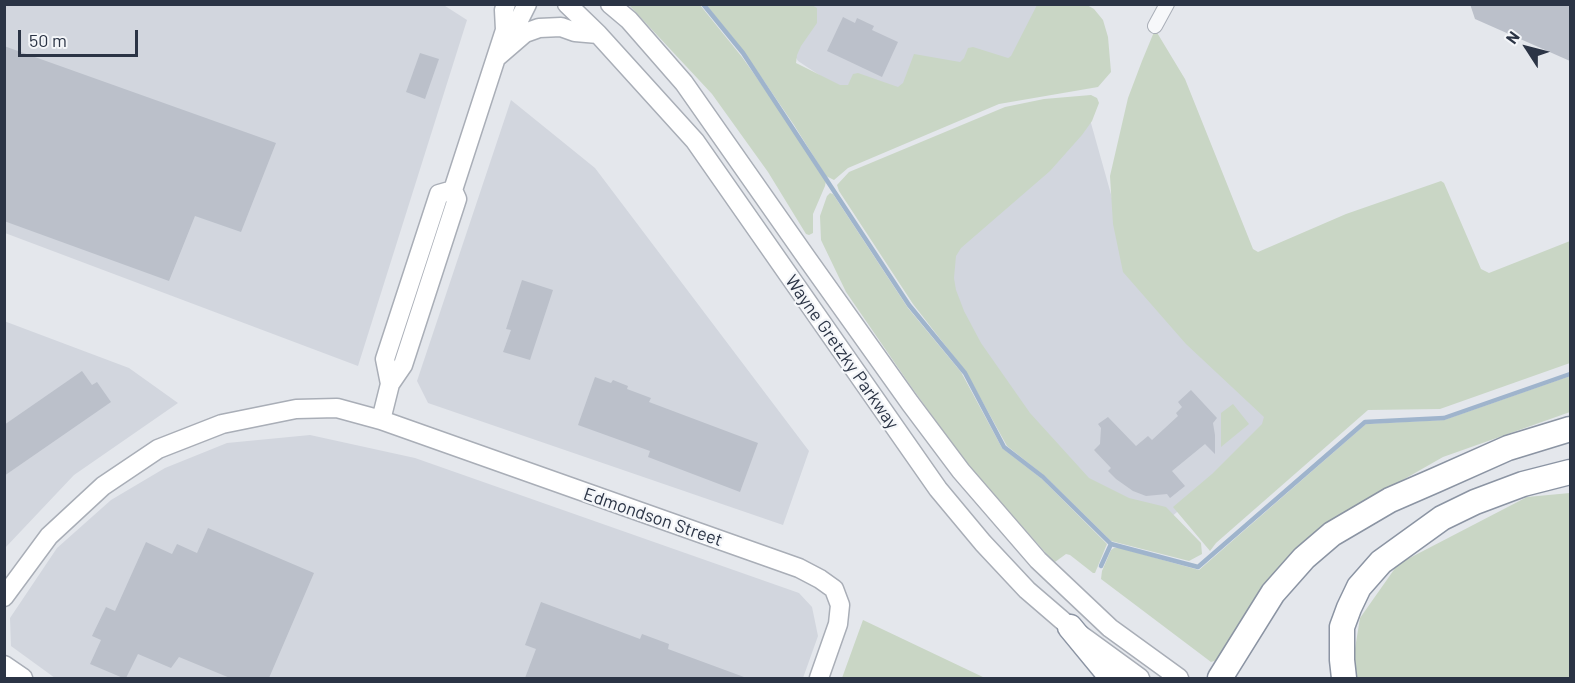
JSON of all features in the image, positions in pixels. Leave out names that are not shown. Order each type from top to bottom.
[{"type":"highway","points":[[1220,678],[1273,593],[1304,558],[1332,534],[1390,500],[1508,448],[1570,429]]},
{"type":"highway","points":[[1344,678],[1342,627],[1359,587],[1381,562],[1442,518],[1475,502],[1523,484],[1570,472]]},
{"type":"highway","points":[[1070,627],[1112,678]]},
{"type":"main road","points":[[381,420],[390,384],[403,365],[458,199],[453,189],[505,30],[506,4]]},
{"type":"main road","points":[[505,30],[520,18],[527,4]]},
{"type":"main road","name":"Wayne Gretzky Parkway","points":[[567,4],[598,34],[695,141],[938,489],[983,543],[1027,590],[1070,627],[1140,678]]},
{"type":"main road","name":"Wayne Gretzky Parkway","points":[[610,4],[629,20],[684,83],[825,284],[961,471],[1038,560],[1110,628],[1179,678]]},
{"type":"main road","points":[[495,59],[525,33],[539,28],[561,27],[575,32],[598,34]]},
{"type":"main road","name":"Edmondson Street","points":[[4,597],[49,536],[103,486],[158,449],[222,424],[296,409],[337,408],[381,420],[800,568],[820,579],[834,590],[840,605],[838,624],[819,678]]},
{"type":"main road","points":[[4,665],[23,678]]},
{"type":"street","points":[[1155,26],[1167,4]]},
{"type":"shaded area","points":[[442,4],[467,20],[358,366],[5,233],[4,5]]},
{"type":"shaded area","points":[[764,5],[1088,5],[1078,29],[877,113],[798,61]]},
{"type":"shaded area","points":[[511,100],[595,168],[809,451],[783,525],[428,403],[417,381]]},
{"type":"shaded area","points":[[1089,116],[1132,269],[1277,425],[1146,539],[1058,454],[925,279]]},
{"type":"shaded area","points":[[4,321],[129,368],[178,403],[74,475],[5,548]]},
{"type":"shaded area","points":[[310,435],[415,458],[799,593],[812,607],[818,636],[803,678],[55,678],[11,646],[10,618],[57,548],[111,500],[165,468],[227,443]]},
{"type":"green space","points":[[629,5],[700,5],[742,57],[826,181],[813,214],[813,233],[806,234],[768,172],[712,94]]},
{"type":"green space","points":[[706,5],[812,5],[817,8],[817,23],[801,46],[796,63],[840,85],[848,85],[853,74],[858,73],[898,87],[903,83],[914,54],[960,62],[968,48],[973,47],[1008,58],[1037,5],[1087,5],[1094,9],[1103,20],[1108,37],[1111,72],[1098,87],[999,104],[848,168],[834,180],[826,176],[764,81]]},
{"type":"green space","points":[[1156,31],[1185,79],[1253,249],[1258,252],[1346,214],[1441,181],[1444,183],[1481,269],[1489,273],[1570,241],[1570,363],[1440,409],[1368,410],[1216,543],[1210,551],[1173,507],[1212,474],[1262,424],[1264,417],[1186,344],[1123,272],[1113,224],[1110,176],[1128,98]]},
{"type":"green space","points":[[1091,95],[1097,98],[1099,103],[1092,121],[1082,135],[1050,171],[961,248],[956,256],[954,278],[956,290],[981,343],[1030,413],[1089,478],[1129,498],[1166,507],[1201,543],[1202,554],[1189,561],[1111,541],[1046,477],[1007,446],[966,372],[913,304],[837,185],[849,172],[1005,107],[1044,99]]},
{"type":"green space","points":[[830,193],[833,194],[908,308],[961,372],[1002,448],[1042,479],[1107,544],[1095,573],[1070,555],[1066,554],[1055,562],[1052,560],[967,464],[910,385],[846,292],[821,240],[820,216]]},
{"type":"green space","points":[[1570,376],[1570,412],[1443,457],[1336,518],[1247,619],[1224,658],[1211,662],[1101,579],[1102,571],[1114,548],[1199,570],[1366,424],[1444,420]]},
{"type":"green space","points":[[1233,404],[1249,424],[1221,447],[1221,413]]},
{"type":"green space","points":[[1570,493],[1570,678],[1357,678],[1352,667],[1360,618],[1398,564],[1527,497]]},
{"type":"green space","points":[[863,620],[985,678],[842,678]]},
{"type":"building","points":[[1470,4],[1570,4],[1570,61],[1475,19]]},
{"type":"building","points":[[843,17],[855,23],[857,18],[874,26],[872,30],[898,42],[882,77],[827,51]]},
{"type":"building","points":[[4,46],[276,143],[241,232],[195,216],[169,281],[4,221]]},
{"type":"building","points":[[420,53],[439,59],[425,99],[406,92]]},
{"type":"building","points":[[522,280],[553,290],[530,360],[503,352],[511,330],[506,329]]},
{"type":"building","points":[[82,371],[92,385],[97,382],[111,402],[4,476],[4,425]]},
{"type":"building","points":[[595,377],[611,383],[613,380],[628,386],[627,389],[651,398],[649,402],[758,443],[740,492],[648,457],[650,451],[578,425]]},
{"type":"building","points":[[1191,390],[1217,418],[1213,423],[1215,454],[1205,444],[1172,471],[1185,486],[1170,498],[1167,494],[1146,496],[1133,491],[1108,471],[1111,468],[1094,450],[1100,444],[1101,428],[1098,424],[1108,417],[1136,446],[1148,436],[1152,440],[1178,416],[1176,413],[1182,407],[1178,402]]},
{"type":"building","points":[[208,528],[314,573],[269,678],[230,678],[179,657],[171,668],[138,654],[126,678],[90,664],[101,640],[92,636],[106,607],[115,611],[146,542],[172,554],[177,544],[197,553]]},
{"type":"building","points":[[541,602],[640,639],[642,634],[669,644],[668,649],[744,678],[525,678],[536,649],[525,645]]},
{"type":"waterway","points":[[703,4],[743,53],[909,305],[965,373],[1004,447],[1043,477],[1111,544],[1198,567],[1365,422],[1444,418],[1570,374]]},
{"type":"waterway","points":[[1101,566],[1111,544]]}]
